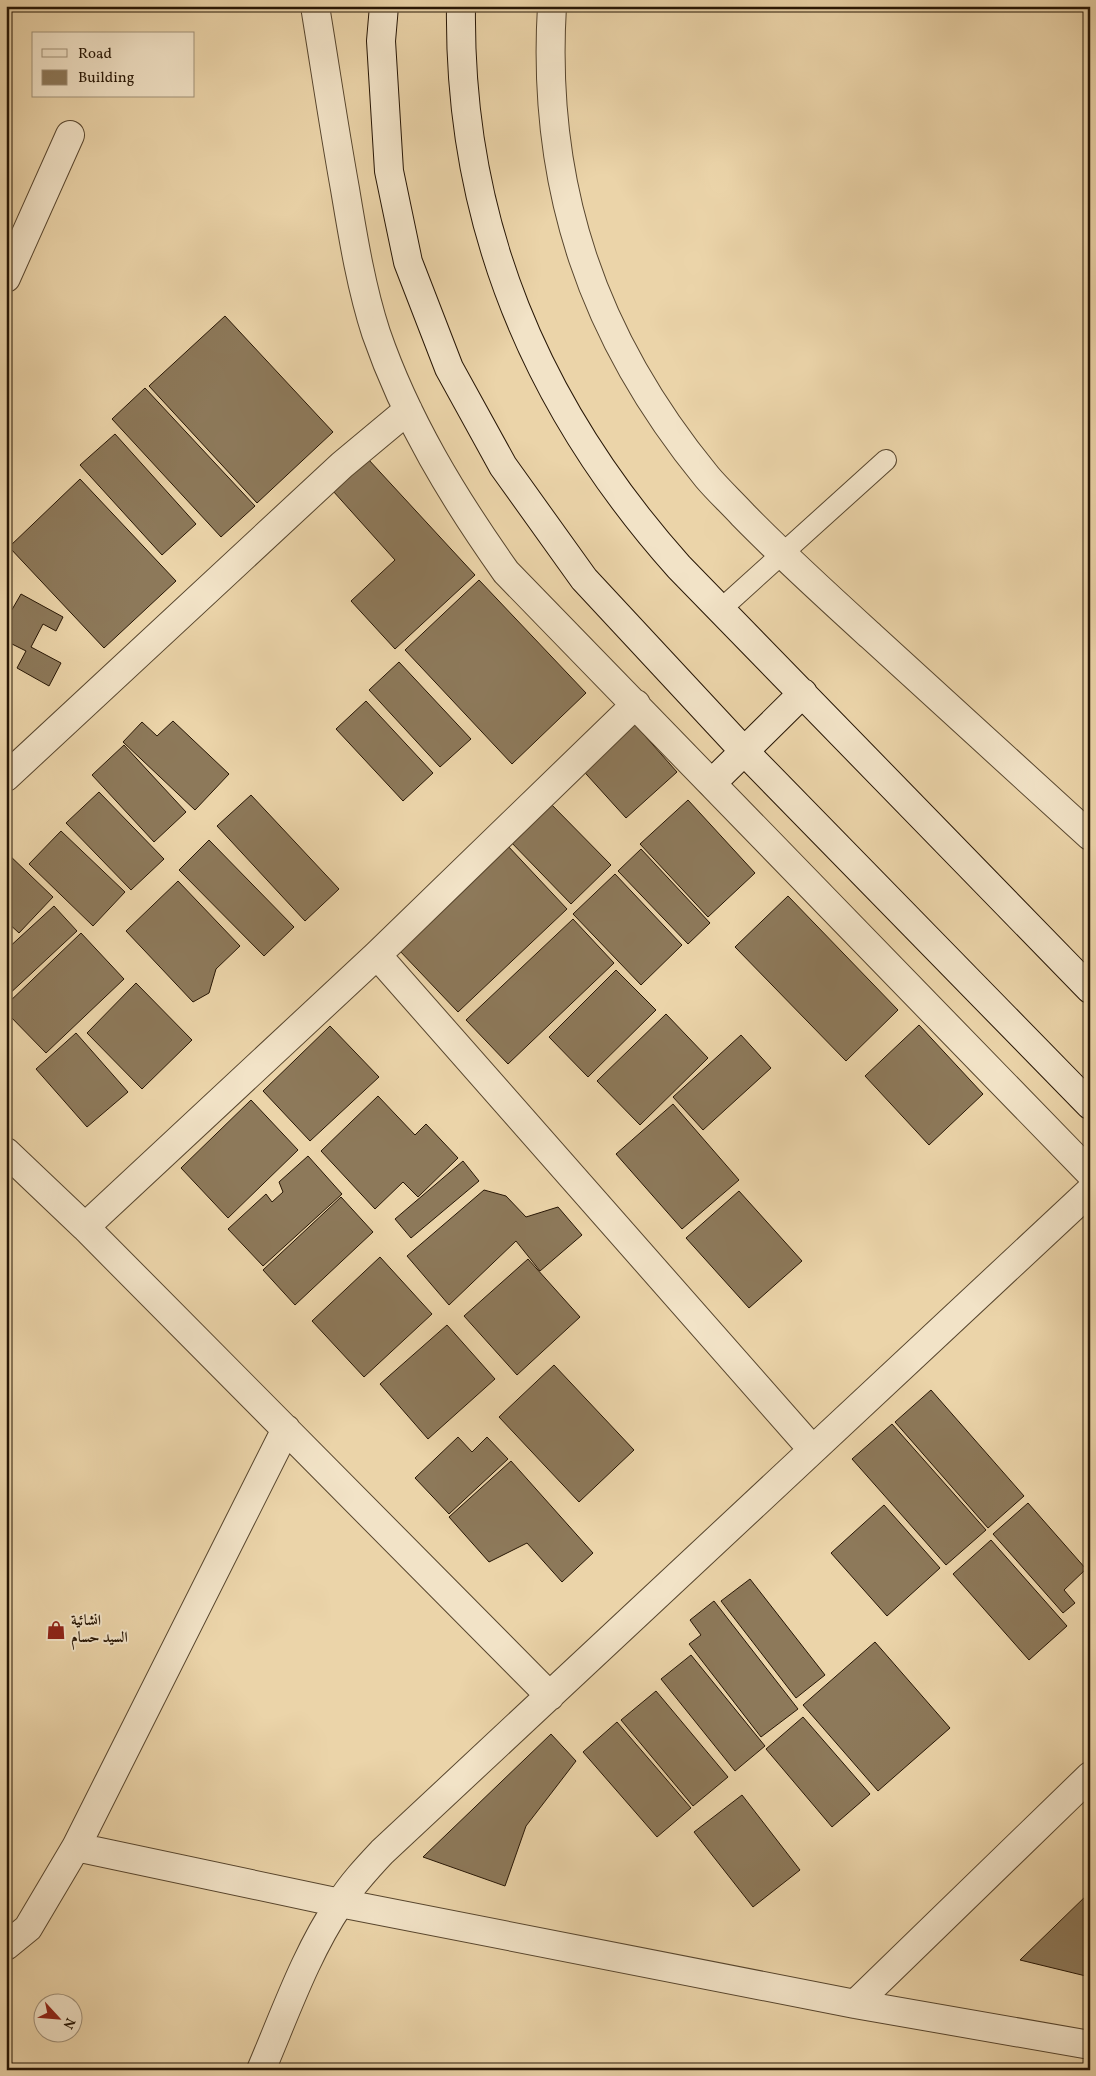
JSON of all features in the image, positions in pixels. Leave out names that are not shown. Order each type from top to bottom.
[{"type":"street","points":[[315,6],[355,249],[376,333],[408,410],[433,462],[464,513],[506,572],[1090,1173]]},
{"type":"street","points":[[384,6],[381,41],[390,171],[408,262],[449,368],[503,466],[584,578],[744,751],[1090,1105]]},
{"type":"street","points":[[461,6],[464,96],[472,154],[484,211],[497,258],[520,323],[544,376],[573,427],[605,476],[640,523],[720,610],[1090,989]]},
{"type":"street","points":[[552,6],[549,52],[553,130],[567,206],[590,281],[621,351],[661,418],[708,479],[780,554],[1090,836]]},
{"type":"street","points":[[6,278],[70,135]]},
{"type":"street","points":[[6,777],[342,465],[408,410]]},
{"type":"street","points":[[712,783],[803,693]]},
{"type":"street","points":[[85,1226],[377,955],[636,704]]},
{"type":"street","points":[[377,955],[812,1449]]},
{"type":"street","points":[[6,1152],[85,1226],[550,1696]]},
{"type":"street","points":[[261,2070],[311,1956],[340,1902],[382,1852],[1090,1191]]},
{"type":"street","points":[[6,1946],[28,1928],[76,1847],[286,1429]]},
{"type":"street","points":[[855,2004],[1090,1776]]},
{"type":"street","points":[[76,1847],[340,1902],[855,2004],[1090,2045]]},
{"type":"lane","points":[[720,610],[886,460]]},
{"type":"building","points":[[225,316],[333,432],[257,503],[149,386]]},
{"type":"building","points":[[145,388],[255,506],[221,537],[112,419]]},
{"type":"building","points":[[115,434],[196,524],[162,555],[80,465]]},
{"type":"building","points":[[368,459],[475,575],[395,649],[351,601],[395,560],[333,491]]},
{"type":"building","points":[[80,479],[176,581],[104,648],[9,547]]},
{"type":"building","points":[[479,580],[586,693],[512,764],[405,650]]},
{"type":"building","points":[[21,594],[63,617],[56,631],[43,624],[31,647],[61,663],[49,686],[17,668],[26,651],[6,641],[6,620]]},
{"type":"building","points":[[399,662],[471,739],[440,767],[369,690]]},
{"type":"building","points":[[366,701],[433,773],[403,801],[336,729]]},
{"type":"building","points":[[630,719],[677,772],[626,818],[578,765]]},
{"type":"building","points":[[173,721],[229,774],[195,810],[123,742],[142,722],[157,736]]},
{"type":"building","points":[[124,745],[186,812],[154,842],[92,775]]},
{"type":"building","points":[[99,792],[164,859],[131,890],[66,823]]},
{"type":"building","points":[[251,795],[339,889],[305,921],[217,826]]},
{"type":"building","points":[[688,800],[755,873],[708,917],[640,844]]},
{"type":"building","points":[[548,801],[611,865],[571,904],[508,839]]},
{"type":"building","points":[[61,831],[125,892],[93,926],[29,864]]},
{"type":"building","points":[[209,840],[294,927],[264,956],[179,870]]},
{"type":"building","points":[[507,845],[567,909],[458,1012],[398,949]]},
{"type":"building","points":[[641,849],[710,923],[688,944],[618,871]]},
{"type":"building","points":[[6,852],[53,897],[19,933],[6,921]]},
{"type":"building","points":[[615,874],[682,945],[641,985],[573,914]]},
{"type":"building","points":[[178,881],[240,946],[216,969],[209,993],[193,1002],[126,931]]},
{"type":"building","points":[[788,896],[898,1010],[846,1061],[735,947]]},
{"type":"building","points":[[54,906],[77,931],[6,997],[6,950]]},
{"type":"building","points":[[573,919],[614,963],[508,1064],[466,1020]]},
{"type":"building","points":[[81,933],[124,979],[46,1053],[6,1012],[6,1005]]},
{"type":"building","points":[[616,970],[656,1010],[588,1077],[549,1037]]},
{"type":"building","points":[[136,983],[192,1040],[142,1089],[87,1033]]},
{"type":"building","points":[[666,1014],[708,1058],[640,1125],[597,1081]]},
{"type":"building","points":[[919,1025],[983,1094],[929,1145],[865,1076]]},
{"type":"building","points":[[330,1026],[379,1077],[310,1141],[263,1091]]},
{"type":"building","points":[[76,1033],[128,1092],[87,1127],[36,1069]]},
{"type":"building","points":[[741,1035],[771,1068],[703,1130],[673,1097]]},
{"type":"building","points":[[378,1096],[415,1135],[426,1124],[458,1158],[418,1197],[403,1182],[375,1209],[321,1151]]},
{"type":"building","points":[[251,1100],[298,1150],[228,1218],[181,1168]]},
{"type":"building","points":[[673,1104],[739,1180],[682,1229],[616,1154]]},
{"type":"building","points":[[308,1156],[342,1194],[263,1266],[228,1229],[266,1194],[272,1202],[283,1192],[279,1182]]},
{"type":"building","points":[[463,1161],[479,1181],[411,1238],[395,1219]]},
{"type":"building","points":[[484,1190],[506,1196],[526,1217],[558,1207],[582,1235],[540,1271],[516,1241],[449,1305],[407,1256]]},
{"type":"building","points":[[739,1191],[802,1261],[749,1308],[686,1238]]},
{"type":"building","points":[[341,1197],[373,1232],[295,1305],[263,1270]]},
{"type":"building","points":[[380,1257],[432,1314],[364,1377],[312,1321]]},
{"type":"building","points":[[528,1259],[580,1317],[517,1375],[464,1316]]},
{"type":"building","points":[[447,1325],[495,1379],[428,1439],[380,1384]]},
{"type":"building","points":[[554,1365],[634,1450],[579,1502],[499,1417]]},
{"type":"building","points":[[931,1390],[1024,1496],[988,1528],[895,1422]]},
{"type":"building","points":[[892,1424],[986,1530],[946,1565],[852,1459]]},
{"type":"building","points":[[458,1437],[472,1452],[487,1437],[508,1459],[449,1514],[415,1478]]},
{"type":"building","points":[[511,1461],[593,1553],[562,1582],[527,1543],[489,1562],[449,1517]]},
{"type":"building","points":[[1028,1503],[1086,1569],[1064,1590],[1075,1603],[1063,1613],[993,1534]]},
{"type":"building","points":[[884,1505],[940,1568],[887,1616],[831,1553]]},
{"type":"building","points":[[991,1540],[1067,1626],[1029,1660],[953,1574]]},
{"type":"building","points":[[750,1579],[825,1675],[796,1698],[721,1601]]},
{"type":"building","points":[[714,1601],[798,1709],[761,1737],[689,1644],[701,1635],[690,1620]]},
{"type":"building","points":[[875,1642],[950,1728],[878,1791],[803,1705]]},
{"type":"building","points":[[691,1655],[765,1746],[735,1771],[661,1679]]},
{"type":"building","points":[[656,1691],[728,1777],[693,1806],[621,1720]]},
{"type":"building","points":[[803,1717],[870,1794],[832,1827],[766,1749]]},
{"type":"building","points":[[617,1722],[691,1808],[657,1837],[583,1752]]},
{"type":"building","points":[[551,1734],[576,1761],[526,1826],[505,1886],[423,1857]]},
{"type":"building","points":[[742,1795],[800,1870],[753,1907],[694,1832]]},
{"type":"building","points":[[1090,1892],[1090,1977],[1020,1960]]},
{"type":"place","name":"انشائية السيد حسام","points":[[56,1630]]}]
